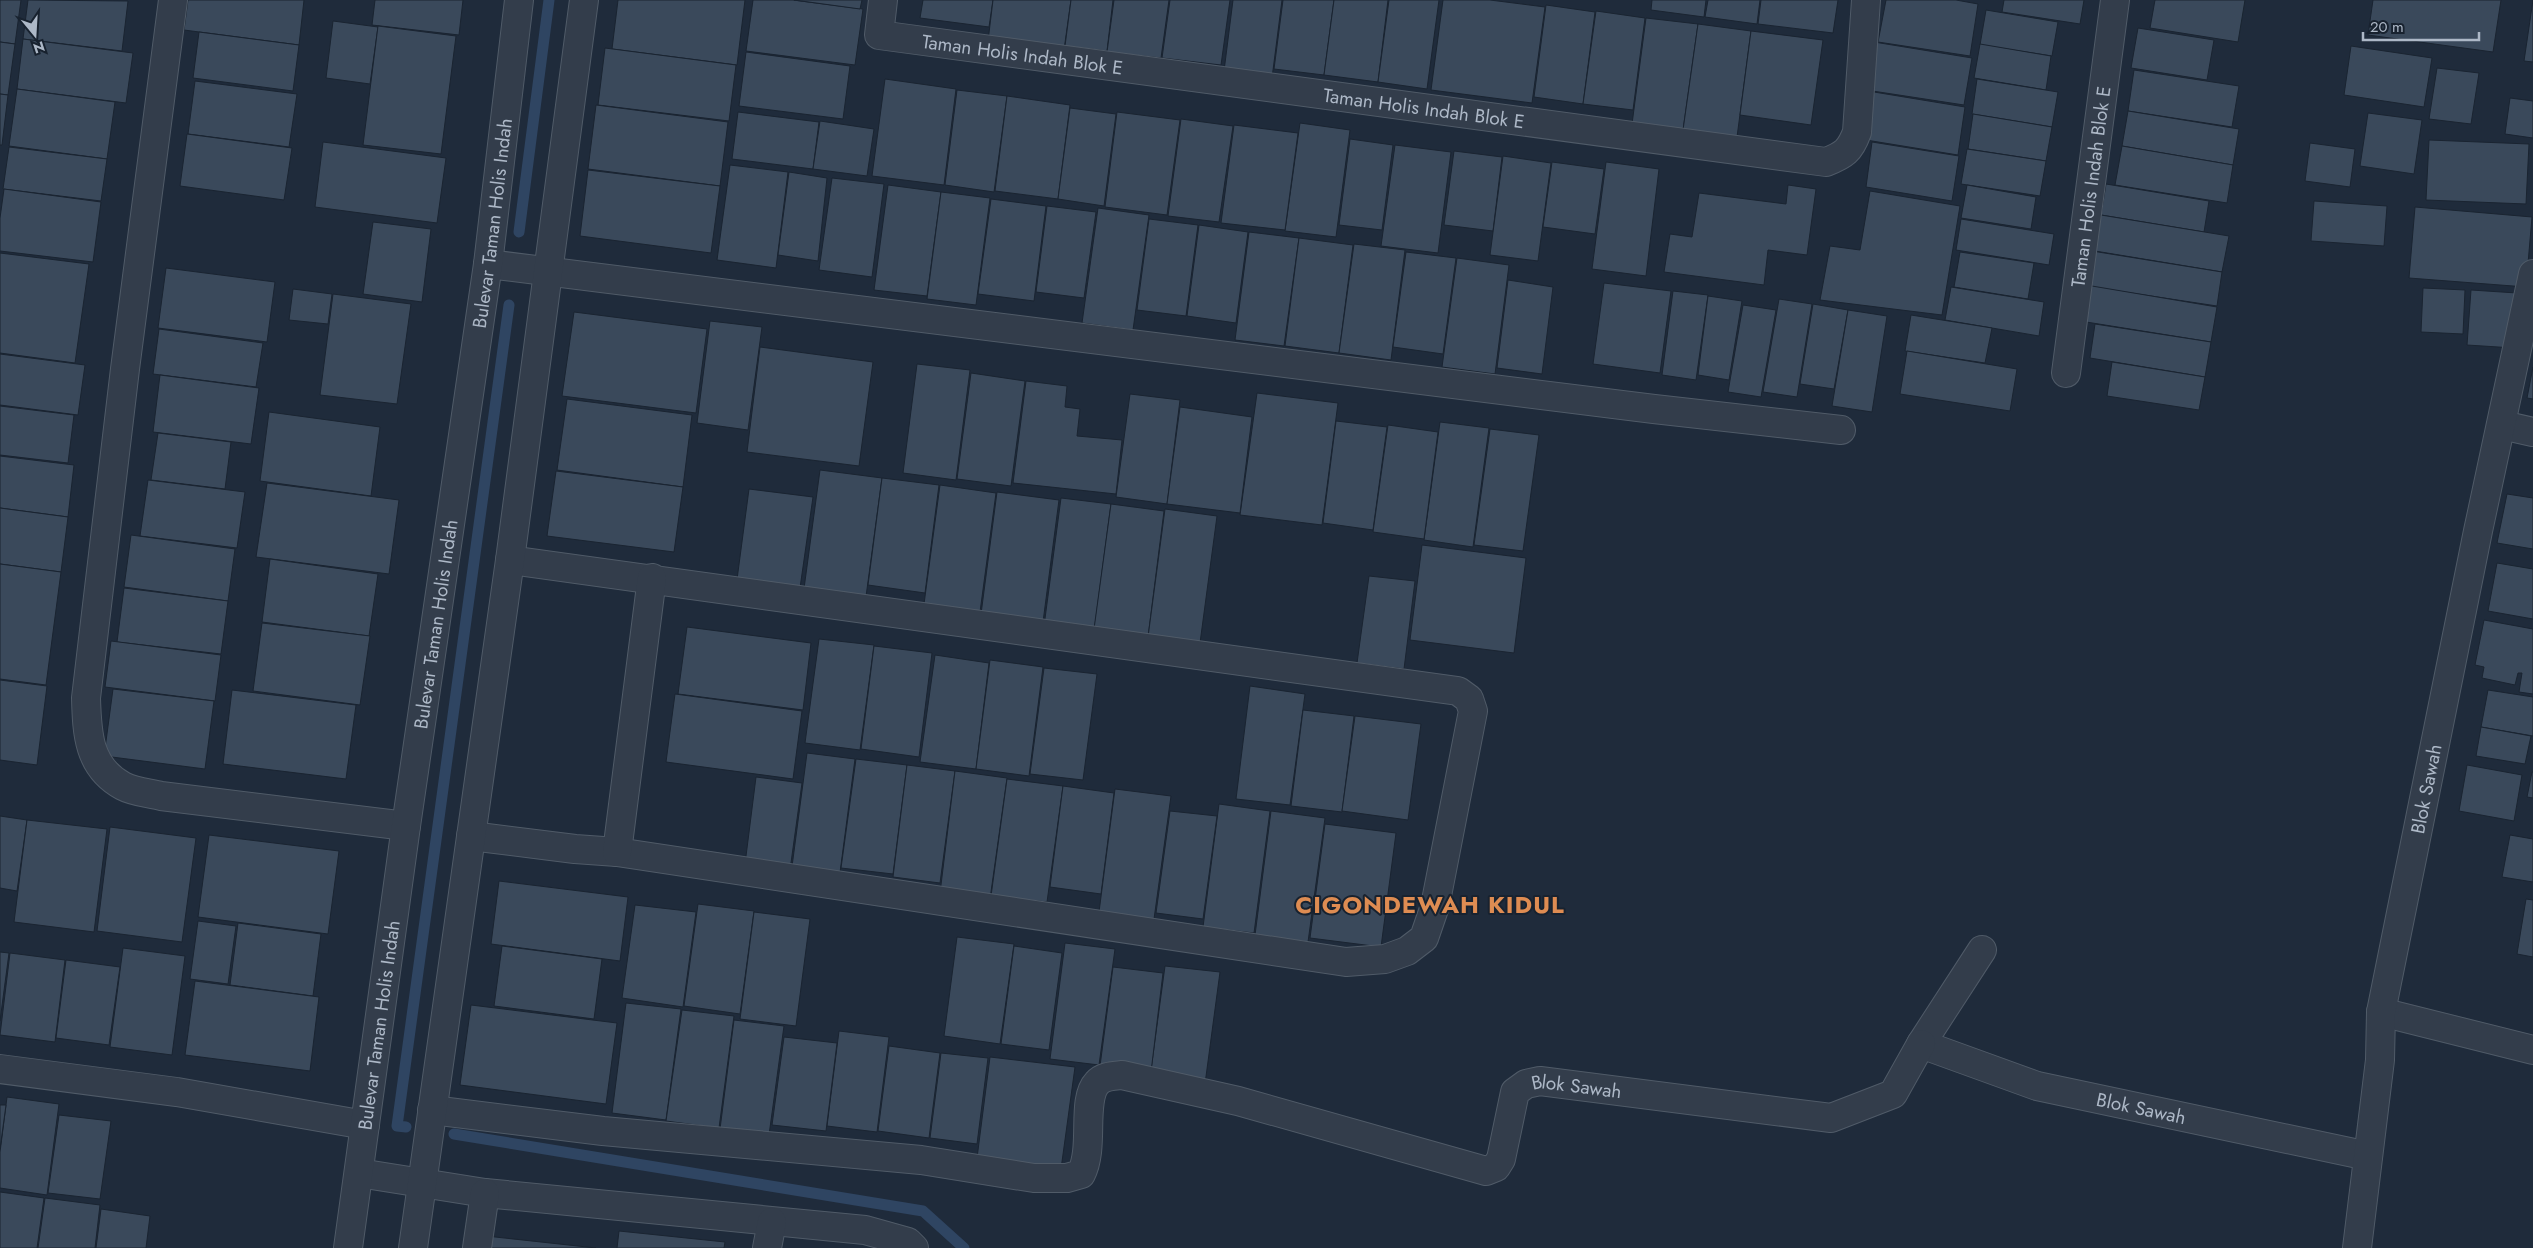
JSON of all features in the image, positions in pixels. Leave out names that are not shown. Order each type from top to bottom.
[{"type":"street","points":[[173,0],[124,378],[86,698],[88,740],[104,772],[124,787],[161,796],[406,826]]},
{"type":"street","name":"Bulevar Taman Holis Indah","points":[[412,1248],[390,1178],[365,1125],[406,826],[488,264],[519,0]]},
{"type":"street","name":"Bulevar Taman Holis Indah","points":[[348,1248],[432,1110],[510,560],[584,0]]},
{"type":"street","name":"Taman Holis Indah Blok E","points":[[883,0],[879,35],[1826,162],[1839,157],[1851,147],[1857,132],[1866,0]]},
{"type":"street","name":"Taman Holis Indah Blok E","points":[[2066,373],[2115,0]]},
{"type":"street","points":[[488,264],[1635,407],[1841,430]]},
{"type":"street","name":"Blok Sawah","points":[[2357,1248],[2380,1060],[2381,1012],[2478,531],[2533,274]]},
{"type":"street","points":[[2502,425],[2533,432]]},
{"type":"street","points":[[472,836],[575,849],[617,852],[1346,962],[1385,959],[1407,951],[1424,938],[1435,906],[1473,711],[1469,699],[1458,691],[652,578],[510,560]]},
{"type":"street","points":[[617,852],[652,578]]},
{"type":"street","name":"Blok Sawah","points":[[432,1110],[602,1131],[921,1160],[1034,1178],[1067,1178],[1081,1174],[1087,1162],[1090,1096],[1097,1082],[1107,1076],[1122,1076],[1238,1101],[1486,1171],[1496,1167],[1501,1159],[1515,1092],[1526,1084],[1540,1080],[1831,1118],[1893,1094],[1921,1044],[1982,950]]},
{"type":"street","points":[[2381,1012],[2533,1050]]},
{"type":"street","name":"Blok Sawah","points":[[1921,1044],[2037,1086],[2368,1156]]},
{"type":"street","points":[[0,1069],[177,1092],[365,1125]]},
{"type":"street","points":[[390,1178],[769,1235],[865,1230],[908,1242],[914,1248]]},
{"type":"street","points":[[477,1248],[485,1193]]},
{"type":"building","points":[[0,0],[21,0],[15,44],[0,42]]},
{"type":"building","points":[[28,0],[128,1],[122,51],[23,39]]},
{"type":"building","points":[[188,0],[304,0],[299,45],[184,30]]},
{"type":"building","points":[[375,0],[463,0],[459,35],[372,25]]},
{"type":"building","points":[[618,0],[745,0],[737,65],[612,49]]},
{"type":"building","points":[[753,0],[793,0],[863,9],[855,65],[746,51]]},
{"type":"building","points":[[794,0],[862,0],[860,9]]},
{"type":"building","points":[[923,0],[993,0],[989,27],[920,18]]},
{"type":"building","points":[[993,0],[1071,0],[1064,50],[988,41]]},
{"type":"building","points":[[1071,0],[1113,0],[1107,51],[1065,46]]},
{"type":"building","points":[[1114,0],[1169,0],[1161,58],[1107,52]]},
{"type":"building","points":[[1170,0],[1230,0],[1221,65],[1162,58]]},
{"type":"building","points":[[1233,0],[1282,0],[1272,78],[1224,71]]},
{"type":"building","points":[[1283,0],[1334,0],[1324,75],[1274,69]]},
{"type":"building","points":[[1334,0],[1388,0],[1378,82],[1324,75]]},
{"type":"building","points":[[1389,0],[1439,0],[1427,89],[1378,82]]},
{"type":"building","points":[[1443,0],[1490,0],[1545,7],[1532,103],[1431,90]]},
{"type":"building","points":[[1652,0],[1706,0],[1704,17],[1651,10]]},
{"type":"building","points":[[1708,0],[1760,0],[1757,24],[1705,17]]},
{"type":"building","points":[[1761,0],[1838,0],[1833,33],[1758,24]]},
{"type":"building","points":[[1886,0],[1956,0],[1978,4],[1970,56],[1878,42]]},
{"type":"building","points":[[2004,0],[2084,0],[2080,24],[2002,12]]},
{"type":"building","points":[[2155,0],[2245,0],[2238,42],[2150,28]]},
{"type":"building","points":[[2373,0],[2501,0],[2493,52],[2368,35]]},
{"type":"building","points":[[2533,0],[2533,62],[2524,61]]},
{"type":"building","points":[[1546,5],[1595,12],[1583,104],[1534,97]]},
{"type":"building","points":[[1986,10],[2058,22],[2052,56],[1980,45]]},
{"type":"building","points":[[1596,11],[1645,18],[1633,110],[1583,104]]},
{"type":"building","points":[[1646,18],[1698,24],[1683,130],[1632,124]]},
{"type":"building","points":[[333,21],[378,27],[370,84],[326,78]]},
{"type":"building","points":[[1698,24],[1751,31],[1737,137],[1683,130]]},
{"type":"building","points":[[378,26],[456,36],[441,154],[363,145]]},
{"type":"building","points":[[2138,28],[2214,40],[2207,80],[2131,68]]},
{"type":"building","points":[[1751,31],[1823,40],[1811,125],[1740,115]]},
{"type":"building","points":[[199,32],[299,45],[293,91],[193,78]]},
{"type":"building","points":[[23,39],[133,53],[126,103],[17,89]]},
{"type":"building","points":[[0,42],[15,44],[8,95],[0,94]]},
{"type":"building","points":[[1874,42],[1972,58],[1964,105],[1866,90]]},
{"type":"building","points":[[1980,44],[2051,56],[2046,90],[1974,78]]},
{"type":"building","points":[[2351,46],[2432,58],[2424,107],[2344,95]]},
{"type":"building","points":[[605,48],[736,65],[729,121],[598,105]]},
{"type":"building","points":[[746,52],[850,66],[843,119],[739,106]]},
{"type":"building","points":[[2437,68],[2479,73],[2471,124],[2429,119]]},
{"type":"building","points":[[2134,70],[2239,86],[2232,127],[2128,111]]},
{"type":"building","points":[[885,79],[956,89],[944,185],[872,176]]},
{"type":"building","points":[[1977,79],[2058,92],[2052,127],[1972,114]]},
{"type":"building","points":[[195,81],[297,94],[289,147],[188,134]]},
{"type":"building","points":[[17,89],[115,102],[107,159],[9,146]]},
{"type":"building","points":[[957,90],[1007,96],[994,192],[945,185]]},
{"type":"building","points":[[1874,92],[1965,107],[1958,155],[1866,140]]},
{"type":"building","points":[[0,94],[8,95],[2,145],[0,145]]},
{"type":"building","points":[[1007,96],[1070,105],[1058,199],[995,191]]},
{"type":"building","points":[[2510,98],[2533,101],[2533,138],[2505,134]]},
{"type":"building","points":[[596,105],[728,122],[720,186],[588,169]]},
{"type":"building","points":[[1070,108],[1116,114],[1104,206],[1058,199]]},
{"type":"building","points":[[2128,111],[2239,129],[2233,165],[2122,146]]},
{"type":"building","points":[[738,112],[819,122],[813,169],[732,159]]},
{"type":"building","points":[[1117,112],[1180,120],[1167,215],[1105,207]]},
{"type":"building","points":[[2368,113],[2422,120],[2414,174],[2360,166]]},
{"type":"building","points":[[1973,114],[2052,127],[2046,161],[1968,149]]},
{"type":"building","points":[[1181,119],[1233,126],[1219,222],[1168,216]]},
{"type":"building","points":[[820,121],[874,129],[867,176],[813,169]]},
{"type":"building","points":[[1300,123],[1350,130],[1336,237],[1285,231]]},
{"type":"building","points":[[1234,125],[1298,133],[1285,230],[1221,223]]},
{"type":"building","points":[[187,134],[292,148],[284,200],[180,186]]},
{"type":"building","points":[[1350,139],[1393,145],[1382,230],[1339,225]]},
{"type":"building","points":[[2429,140],[2529,144],[2526,204],[2426,200]]},
{"type":"building","points":[[323,142],[446,158],[437,223],[315,207]]},
{"type":"building","points":[[1872,142],[1959,156],[1952,201],[1866,187]]},
{"type":"building","points":[[2310,143],[2355,149],[2350,187],[2305,181]]},
{"type":"building","points":[[1395,145],[1451,152],[1438,253],[1381,246]]},
{"type":"building","points":[[2122,146],[2233,165],[2227,203],[2115,185]]},
{"type":"building","points":[[9,147],[107,159],[101,201],[3,189]]},
{"type":"building","points":[[1967,149],[2046,161],[2040,196],[1961,184]]},
{"type":"building","points":[[1454,151],[1502,157],[1493,231],[1444,225]]},
{"type":"building","points":[[1503,156],[1551,163],[1538,261],[1490,255]]},
{"type":"building","points":[[1552,162],[1604,169],[1595,234],[1543,227]]},
{"type":"building","points":[[1606,162],[1659,169],[1646,276],[1592,269]]},
{"type":"building","points":[[730,165],[788,172],[776,268],[717,260]]},
{"type":"building","points":[[588,170],[720,186],[711,253],[580,236]]},
{"type":"building","points":[[789,172],[827,178],[818,261],[778,255]]},
{"type":"building","points":[[832,178],[884,184],[872,277],[819,270]]},
{"type":"building","points":[[2106,184],[2209,201],[2204,232],[2101,215]]},
{"type":"building","points":[[888,185],[941,192],[927,296],[874,290]]},
{"type":"building","points":[[1788,185],[1816,189],[1807,255],[1768,250],[1764,285],[1664,272],[1670,234],[1692,237],[1699,193],[1786,204]]},
{"type":"building","points":[[1967,185],[2036,197],[2031,229],[1961,218]]},
{"type":"building","points":[[4,189],[101,202],[93,262],[0,251],[0,218]]},
{"type":"building","points":[[1870,191],[1960,206],[1942,315],[1820,300],[1830,246],[1860,250]]},
{"type":"building","points":[[941,192],[990,198],[976,305],[927,299]]},
{"type":"building","points":[[991,199],[1046,206],[1034,301],[978,294]]},
{"type":"building","points":[[2314,201],[2387,206],[2384,246],[2311,241]]},
{"type":"building","points":[[1047,206],[1096,212],[1084,298],[1036,292]]},
{"type":"building","points":[[2415,207],[2532,217],[2526,287],[2409,278]]},
{"type":"building","points":[[1098,208],[1149,215],[1133,330],[1082,323]]},
{"type":"building","points":[[2101,215],[2229,236],[2222,272],[2095,251]]},
{"type":"building","points":[[1149,219],[1198,225],[1186,316],[1137,310]]},
{"type":"building","points":[[1961,219],[2054,234],[2049,265],[1956,250]]},
{"type":"building","points":[[373,222],[431,229],[422,302],[363,294]]},
{"type":"building","points":[[1199,225],[1248,232],[1236,323],[1187,316]]},
{"type":"building","points":[[1249,232],[1299,238],[1284,346],[1235,340]]},
{"type":"building","points":[[1299,238],[1353,245],[1339,353],[1285,346]]},
{"type":"building","points":[[1354,244],[1405,250],[1391,360],[1339,353]]},
{"type":"building","points":[[2092,251],[2222,272],[2217,306],[2085,286]]},
{"type":"building","points":[[1406,252],[1456,258],[1443,354],[1393,347]]},
{"type":"building","points":[[1960,252],[2034,263],[2028,299],[1954,287]]},
{"type":"building","points":[[0,253],[89,264],[75,363],[0,353]]},
{"type":"building","points":[[1457,258],[1509,265],[1495,374],[1442,367]]},
{"type":"building","points":[[166,268],[275,282],[267,342],[158,328]]},
{"type":"building","points":[[1508,280],[1553,287],[1542,374],[1497,368]]},
{"type":"building","points":[[1604,283],[1671,291],[1660,373],[1593,364]]},
{"type":"building","points":[[2086,285],[2217,307],[2211,342],[2080,321]]},
{"type":"building","points":[[1951,287],[2044,302],[2039,336],[1945,320]]},
{"type":"building","points":[[2423,288],[2465,290],[2463,334],[2421,332]]},
{"type":"building","points":[[293,289],[332,294],[328,324],[289,320]]},
{"type":"building","points":[[2471,290],[2517,293],[2514,348],[2467,345]]},
{"type":"building","points":[[1673,291],[1708,295],[1696,380],[1662,375]]},
{"type":"building","points":[[333,294],[411,304],[397,404],[320,395]]},
{"type":"building","points":[[1708,296],[1742,301],[1729,380],[1698,375]]},
{"type":"building","points":[[1779,299],[1812,304],[1797,397],[1763,392]]},
{"type":"building","points":[[1813,304],[1848,310],[1834,389],[1800,384]]},
{"type":"building","points":[[1743,305],[1776,310],[1761,397],[1728,392]]},
{"type":"building","points":[[1848,310],[1887,316],[1872,412],[1832,406]]},
{"type":"building","points":[[574,312],[707,329],[696,413],[562,396]]},
{"type":"building","points":[[1911,315],[1992,328],[1985,363],[1905,351]]},
{"type":"building","points":[[710,321],[762,327],[748,430],[697,423]]},
{"type":"building","points":[[2095,324],[2211,342],[2205,377],[2090,358]]},
{"type":"building","points":[[159,329],[263,343],[256,387],[153,374]]},
{"type":"building","points":[[760,347],[873,362],[859,466],[747,452]]},
{"type":"building","points":[[1907,351],[2017,369],[2010,411],[1900,394]]},
{"type":"building","points":[[0,354],[85,365],[78,415],[0,405]]},
{"type":"building","points":[[2112,362],[2205,377],[2199,410],[2107,396]]},
{"type":"building","points":[[917,364],[970,370],[956,480],[903,473]]},
{"type":"building","points":[[2533,367],[2533,399],[2527,398]]},
{"type":"building","points":[[971,373],[1025,381],[1011,486],[957,479]]},
{"type":"building","points":[[160,375],[259,388],[251,444],[153,432]]},
{"type":"building","points":[[1026,381],[1067,386],[1065,407],[1080,409],[1077,436],[1122,440],[1116,494],[1013,483]]},
{"type":"building","points":[[1257,393],[1338,403],[1322,525],[1240,515]]},
{"type":"building","points":[[1130,394],[1180,400],[1167,504],[1116,497]]},
{"type":"building","points":[[567,399],[692,415],[683,487],[557,470]]},
{"type":"building","points":[[0,406],[74,415],[68,463],[0,455]]},
{"type":"building","points":[[1180,407],[1252,417],[1240,513],[1167,504]]},
{"type":"building","points":[[269,412],[380,427],[371,496],[260,481]]},
{"type":"building","points":[[1336,421],[1387,427],[1373,530],[1323,523]]},
{"type":"building","points":[[1440,422],[1489,428],[1473,547],[1424,540]]},
{"type":"building","points":[[1388,425],[1438,432],[1424,539],[1373,532]]},
{"type":"building","points":[[1490,429],[1539,435],[1523,551],[1474,545]]},
{"type":"building","points":[[158,433],[231,442],[225,489],[151,480]]},
{"type":"building","points":[[0,456],[74,465],[68,517],[0,508]]},
{"type":"building","points":[[820,470],[882,478],[865,604],[803,596]]},
{"type":"building","points":[[556,471],[683,487],[674,552],[547,536]]},
{"type":"building","points":[[882,478],[939,485],[925,593],[868,585]]},
{"type":"building","points":[[148,480],[245,492],[237,548],[140,536]]},
{"type":"building","points":[[267,483],[399,500],[389,574],[256,557]]},
{"type":"building","points":[[940,485],[996,493],[980,612],[924,604]]},
{"type":"building","points":[[749,489],[813,497],[799,595],[736,587]]},
{"type":"building","points":[[997,492],[1059,500],[1043,622],[981,614]]},
{"type":"building","points":[[2507,494],[2533,498],[2533,549],[2497,543]]},
{"type":"building","points":[[1061,498],[1111,504],[1094,632],[1044,626]]},
{"type":"building","points":[[1111,504],[1164,511],[1148,637],[1094,629]]},
{"type":"building","points":[[0,508],[68,517],[61,572],[0,564]]},
{"type":"building","points":[[1165,509],[1217,516],[1200,643],[1148,637]]},
{"type":"building","points":[[131,535],[235,549],[228,601],[124,587]]},
{"type":"building","points":[[1422,545],[1526,558],[1514,653],[1410,640]]},
{"type":"building","points":[[270,559],[378,574],[369,636],[262,622]]},
{"type":"building","points":[[2497,563],[2533,569],[2533,619],[2488,611]]},
{"type":"building","points":[[0,564],[61,572],[46,685],[0,679]]},
{"type":"building","points":[[1369,576],[1415,581],[1404,669],[1357,663]]},
{"type":"building","points":[[124,588],[228,601],[221,654],[117,642]]},
{"type":"building","points":[[2484,620],[2533,629],[2533,694],[2519,692],[2522,673],[2518,673],[2515,685],[2482,678],[2484,667],[2475,665]]},
{"type":"building","points":[[262,623],[370,636],[360,705],[253,691]]},
{"type":"building","points":[[687,627],[811,643],[803,710],[678,694]]},
{"type":"building","points":[[819,639],[874,645],[860,750],[805,743]]},
{"type":"building","points":[[111,641],[221,655],[215,701],[105,687]]},
{"type":"building","points":[[874,646],[932,653],[919,757],[861,749]]},
{"type":"building","points":[[935,655],[989,663],[976,769],[920,762]]},
{"type":"building","points":[[990,660],[1043,667],[1029,776],[976,769]]},
{"type":"building","points":[[1044,668],[1097,674],[1083,780],[1030,774]]},
{"type":"building","points":[[0,680],[47,686],[37,765],[0,760]]},
{"type":"building","points":[[1250,686],[1305,694],[1290,805],[1236,799]]},
{"type":"building","points":[[113,689],[214,701],[205,769],[104,756]]},
{"type":"building","points":[[232,690],[356,705],[346,779],[223,764]]},
{"type":"building","points":[[2488,690],[2533,697],[2533,736],[2481,727]]},
{"type":"building","points":[[675,694],[802,711],[793,779],[666,762]]},
{"type":"building","points":[[1303,710],[1354,716],[1342,812],[1291,806]]},
{"type":"building","points":[[1355,716],[1421,724],[1408,820],[1342,811]]},
{"type":"building","points":[[2481,727],[2531,736],[2525,764],[2476,756]]},
{"type":"building","points":[[807,753],[855,759],[839,880],[791,874]]},
{"type":"building","points":[[856,759],[907,765],[893,874],[841,868]]},
{"type":"building","points":[[907,765],[955,771],[940,883],[893,877]]},
{"type":"building","points":[[2467,765],[2522,775],[2514,821],[2459,811]]},
{"type":"building","points":[[955,771],[1007,778],[990,899],[940,893]]},
{"type":"building","points":[[2533,772],[2533,798],[2527,797]]},
{"type":"building","points":[[756,777],[802,783],[790,870],[745,864]]},
{"type":"building","points":[[1007,779],[1063,786],[1047,902],[991,896]]},
{"type":"building","points":[[1063,786],[1114,793],[1101,894],[1050,887]]},
{"type":"building","points":[[1115,789],[1171,796],[1154,919],[1099,912]]},
{"type":"building","points":[[1219,804],[1270,811],[1254,933],[1203,927]]},
{"type":"building","points":[[1170,811],[1217,816],[1203,919],[1156,913]]},
{"type":"building","points":[[1271,811],[1325,818],[1308,942],[1255,935]]},
{"type":"building","points":[[0,816],[27,820],[17,891],[0,888]]},
{"type":"building","points":[[27,820],[107,829],[94,932],[14,922]]},
{"type":"building","points":[[1325,824],[1396,833],[1381,947],[1310,938]]},
{"type":"building","points":[[110,827],[196,838],[182,942],[97,931]]},
{"type":"building","points":[[209,835],[339,851],[328,934],[198,917]]},
{"type":"building","points":[[2510,835],[2533,839],[2533,882],[2502,877]]},
{"type":"building","points":[[499,881],[628,897],[620,961],[491,944]]},
{"type":"building","points":[[2526,899],[2533,900],[2533,957],[2517,954]]},
{"type":"building","points":[[698,904],[754,911],[740,1014],[684,1006]]},
{"type":"building","points":[[635,905],[696,912],[683,1007],[622,998]]},
{"type":"building","points":[[754,912],[810,919],[796,1026],[740,1019]]},
{"type":"building","points":[[198,921],[236,926],[228,984],[190,979]]},
{"type":"building","points":[[238,923],[321,934],[313,996],[230,985]]},
{"type":"building","points":[[957,937],[1014,944],[1000,1044],[944,1036]]},
{"type":"building","points":[[1065,943],[1115,949],[1099,1065],[1050,1059]]},
{"type":"building","points":[[502,946],[602,959],[594,1019],[494,1006]]},
{"type":"building","points":[[1014,946],[1062,953],[1049,1050],[1001,1044]]},
{"type":"building","points":[[123,948],[185,956],[172,1055],[110,1047]]},
{"type":"building","points":[[0,952],[9,953],[0,1021]]},
{"type":"building","points":[[10,953],[65,960],[55,1042],[0,1035]]},
{"type":"building","points":[[66,960],[120,967],[109,1045],[56,1038]]},
{"type":"building","points":[[1165,966],[1220,972],[1205,1084],[1150,1077]]},
{"type":"building","points":[[1113,967],[1163,973],[1151,1072],[1100,1066]]},
{"type":"building","points":[[195,981],[319,997],[310,1071],[185,1055]]},
{"type":"building","points":[[626,1003],[681,1009],[666,1120],[612,1113]]},
{"type":"building","points":[[471,1005],[617,1023],[606,1104],[460,1085]]},
{"type":"building","points":[[682,1010],[734,1016],[719,1128],[666,1121]]},
{"type":"building","points":[[734,1020],[784,1026],[769,1135],[720,1129]]},
{"type":"building","points":[[839,1031],[889,1037],[877,1132],[827,1126]]},
{"type":"building","points":[[784,1037],[837,1043],[826,1131],[772,1125]]},
{"type":"building","points":[[889,1046],[940,1053],[929,1138],[878,1131]]},
{"type":"building","points":[[941,1053],[988,1058],[977,1144],[930,1138]]},
{"type":"building","points":[[990,1057],[1075,1067],[1061,1169],[977,1158]]},
{"type":"building","points":[[7,1097],[59,1104],[47,1195],[0,1188],[0,1152]]},
{"type":"building","points":[[0,1105],[6,1105],[0,1149]]},
{"type":"building","points":[[59,1115],[111,1121],[100,1199],[48,1193]]},
{"type":"building","points":[[0,1192],[44,1198],[37,1248],[0,1248]]},
{"type":"building","points":[[45,1198],[100,1205],[95,1248],[38,1248]]},
{"type":"building","points":[[101,1209],[150,1216],[146,1248],[96,1248]]},
{"type":"building","points":[[619,1231],[725,1242],[724,1248],[617,1248]]},
{"type":"building","points":[[486,1236],[596,1248],[485,1248]]},
{"type":"waterway","points":[[519,232],[549,0]]},
{"type":"waterway","points":[[406,1127],[397,1126],[509,305]]},
{"type":"waterway","points":[[454,1134],[923,1211],[964,1248]]},
{"type":"district","name":"CIGONDEWAH KIDUL","points":[[1430,904]]}]
